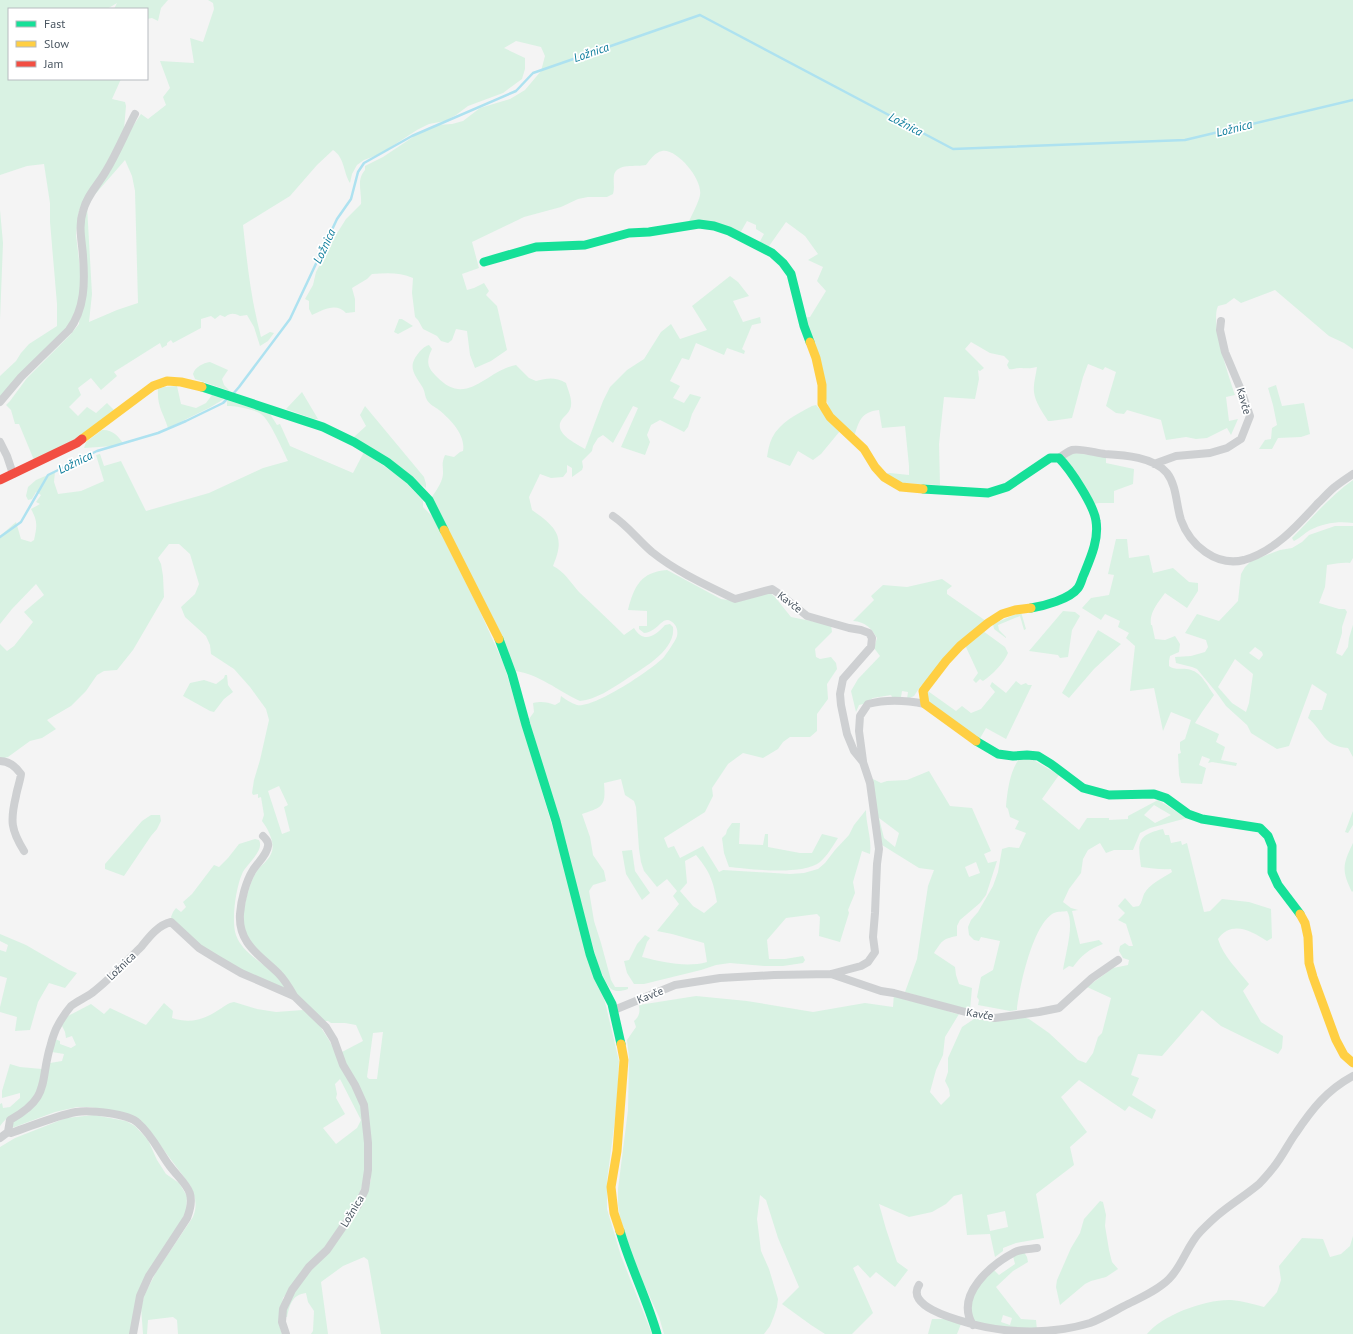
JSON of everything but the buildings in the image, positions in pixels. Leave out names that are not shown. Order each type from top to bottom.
[{"type":"street","points":[[0,402],[21,377],[69,330],[77,317],[82,302],[83,256],[80,238],[82,212],[87,199],[106,171],[135,114]]},
{"type":"street","points":[[484,262],[536,247],[585,245],[629,233],[649,232],[699,224],[714,226],[729,231],[772,253],[783,263],[791,274],[804,326],[816,358],[822,385],[822,404],[830,417],[864,449],[875,467],[884,477],[901,487],[988,493],[1007,487],[1050,458],[1059,458],[1073,450],[1142,458],[1162,468],[1167,473],[1171,481],[1185,530],[1197,545],[1213,558],[1229,561],[1243,560],[1259,554],[1280,541],[1292,531],[1335,486],[1353,474]]},
{"type":"street","name":"Kavče","points":[[1154,464],[1176,456],[1210,453],[1227,448],[1241,439],[1250,416],[1242,390],[1225,352],[1220,330],[1221,321]]},
{"type":"street","points":[[0,480],[78,443],[154,386],[167,381],[181,382],[208,389],[323,427],[354,442],[387,462],[410,480],[429,500],[500,642],[512,674],[526,725],[556,820],[590,954],[598,977],[614,1010],[624,1060],[617,1151],[611,1187],[614,1213],[627,1255],[653,1320],[657,1334]]},
{"type":"street","points":[[0,442],[7,456],[13,474]]},
{"type":"street","points":[[1059,458],[1065,464],[1090,504],[1096,520],[1096,538],[1091,556],[1078,588],[1068,596],[1044,606],[1015,610],[1002,614],[988,623],[960,646],[946,661],[923,691],[925,704],[978,742],[998,754],[1013,756],[1038,756],[1083,788],[1109,795],[1154,794],[1166,798],[1188,814],[1202,819],[1260,828],[1268,836],[1272,846],[1272,872],[1278,885],[1298,910],[1305,923],[1308,937],[1309,963],[1336,1040],[1344,1055],[1353,1063]]},
{"type":"street","name":"Kavče","points":[[614,516],[624,523],[651,551],[668,564],[689,577],[735,599],[772,589],[807,616],[869,633],[872,638],[871,647],[843,679],[840,694],[847,734],[854,751],[863,762]]},
{"type":"street","name":"Kavče","points":[[614,1010],[675,986],[720,978],[831,974],[861,966],[868,962],[875,952],[873,937],[879,849],[870,783],[863,762],[859,731],[860,716],[868,704],[879,701],[904,700],[925,704]]},
{"type":"street","points":[[0,761],[5,761],[17,768],[20,774],[13,810],[12,825],[15,837],[24,851]]},
{"type":"street","name":"Ložnica","points":[[262,836],[266,839],[268,844],[267,850],[253,870],[249,879],[240,912],[242,932],[256,953],[277,972],[288,985],[294,996],[326,1027],[334,1040],[343,1065],[355,1085],[364,1105],[367,1136],[368,1170],[365,1190],[358,1205],[326,1250],[309,1267],[292,1290],[283,1309],[282,1322],[286,1334]]},
{"type":"street","name":"Ložnica","points":[[8,1132],[10,1120],[29,1108],[40,1095],[49,1050],[55,1031],[63,1016],[72,1005],[92,993],[112,975],[155,931],[166,923],[171,922],[199,948],[241,973],[294,996]]},
{"type":"street","name":"Kavče","points":[[831,974],[881,991],[995,1018],[1059,1008],[1092,978],[1118,960]]},
{"type":"street","points":[[919,1285],[916,1295],[919,1302],[942,1314],[995,1331],[1015,1333],[1062,1330],[1076,1328],[1096,1321],[1153,1291],[1170,1278],[1198,1234],[1217,1215],[1260,1184],[1280,1159],[1295,1133],[1325,1095],[1353,1076]]},
{"type":"street","name":"Ložnica","points":[[0,1138],[8,1132],[11,1133],[77,1112],[114,1113],[130,1117],[138,1122],[170,1166],[182,1179],[192,1198],[191,1208],[187,1218],[149,1276],[140,1296],[133,1334]]},
{"type":"street","points":[[973,1325],[968,1313],[967,1305],[970,1296],[983,1276],[991,1268],[1016,1252],[1037,1248]]},
{"type":"green space","points":[[0,0],[168,0],[161,8],[158,21],[152,18],[148,19],[148,8],[114,8],[117,3],[109,8],[8,8],[8,80],[121,80],[112,99],[125,102],[126,106],[124,129],[105,167],[80,208],[78,215],[76,235],[82,290],[74,320],[0,398],[0,376],[16,361],[29,344],[57,326],[57,304],[50,222],[50,203],[44,164],[27,166],[0,175]]},
{"type":"green space","points":[[208,0],[1353,0],[1353,349],[1329,336],[1275,290],[1241,303],[1234,298],[1226,304],[1218,306],[1216,314],[1216,324],[1221,350],[1235,395],[1226,397],[1229,421],[1238,419],[1231,435],[1227,428],[1207,438],[1196,439],[1186,437],[1166,440],[1161,420],[1127,410],[1124,414],[1116,413],[1106,406],[1116,372],[1105,367],[1103,370],[1088,364],[1072,418],[1048,421],[1036,400],[1034,392],[1037,367],[1009,369],[1007,365],[1009,361],[1004,356],[990,353],[971,342],[965,349],[984,368],[980,371],[978,370],[979,379],[975,399],[944,397],[939,444],[940,485],[901,483],[884,474],[890,473],[909,475],[905,426],[882,428],[879,410],[873,411],[864,415],[861,419],[854,437],[830,412],[802,318],[810,317],[826,291],[817,281],[823,267],[808,260],[818,254],[805,236],[786,222],[767,249],[759,243],[764,234],[756,229],[756,225],[747,221],[739,235],[688,224],[698,201],[700,189],[688,166],[675,154],[668,151],[659,152],[646,165],[627,166],[616,171],[614,175],[613,194],[607,197],[588,197],[578,199],[561,207],[524,217],[472,242],[479,268],[462,274],[467,290],[484,283],[489,291],[486,295],[497,306],[507,350],[491,361],[475,368],[470,355],[467,331],[456,329],[452,340],[448,343],[441,341],[437,336],[423,329],[415,317],[412,293],[413,278],[403,275],[388,273],[372,274],[367,279],[352,288],[355,299],[355,312],[346,313],[334,307],[312,315],[309,309],[309,301],[305,299],[313,285],[316,272],[334,238],[346,219],[361,204],[360,182],[365,166],[383,157],[419,133],[437,125],[452,124],[463,121],[480,108],[510,99],[525,90],[541,71],[545,56],[541,47],[516,41],[504,48],[525,58],[525,69],[522,79],[503,93],[468,106],[445,121],[429,124],[380,154],[364,160],[357,165],[352,174],[350,183],[340,157],[333,150],[317,165],[290,196],[243,225],[252,295],[261,337],[270,332],[274,333],[268,341],[260,346],[254,327],[247,315],[240,316],[232,314],[225,317],[220,315],[215,319],[211,316],[201,319],[201,328],[173,343],[171,340],[162,348],[160,343],[114,372],[117,376],[101,390],[91,378],[78,388],[81,395],[69,407],[78,416],[87,407],[96,413],[107,403],[114,410],[79,437],[34,460],[19,424],[15,424],[11,410],[6,405],[27,378],[79,324],[84,252],[84,210],[141,114],[148,119],[166,105],[163,97],[170,88],[160,61],[194,63],[190,38],[203,42],[214,9],[213,3]],"holes":[[[125,160],[132,176],[135,191],[138,303],[89,322],[92,294],[87,206],[91,199]]]},
{"type":"green space","points":[[0,210],[3,243],[0,320]]},
{"type":"green space","points":[[730,276],[738,282],[749,296],[733,301],[743,322],[760,317],[761,323],[752,325],[742,349],[745,351],[744,354],[727,348],[724,355],[696,343],[689,360],[682,358],[670,381],[680,386],[673,398],[684,403],[690,394],[701,397],[692,414],[688,427],[684,432],[660,420],[651,425],[647,435],[650,442],[645,455],[621,447],[638,408],[633,406],[613,443],[603,435],[598,438],[592,451],[582,461],[582,470],[572,477],[572,468],[567,465],[567,472],[563,477],[551,478],[540,474],[529,497],[532,510],[553,527],[556,533],[559,547],[553,566],[564,574],[579,592],[624,635],[634,628],[642,636],[650,637],[665,625],[670,624],[673,627],[669,644],[648,665],[598,696],[580,701],[540,679],[515,671],[431,499],[442,479],[445,455],[454,457],[463,451],[463,445],[460,433],[452,423],[427,400],[423,388],[415,376],[413,368],[414,360],[422,349],[429,345],[432,349],[428,360],[429,367],[436,376],[447,385],[457,389],[476,385],[505,368],[516,365],[529,378],[536,381],[551,379],[566,383],[571,407],[560,423],[560,428],[570,440],[585,449],[603,401],[610,387],[627,370],[644,359],[661,332],[671,324],[680,339],[707,330],[692,306]]},
{"type":"green space","points":[[399,319],[402,319],[413,326],[398,334],[394,332]]},
{"type":"green space","points":[[210,362],[228,370],[222,379],[224,385],[230,391],[195,379],[193,374],[197,367]]},
{"type":"green space","points":[[1276,385],[1282,406],[1304,403],[1310,434],[1301,437],[1278,438],[1272,449],[1259,449],[1265,440],[1271,439],[1272,428],[1277,425],[1268,388]]},
{"type":"green space","points":[[177,386],[181,404],[196,408],[206,403],[212,395],[224,399],[168,428],[159,405],[158,389]]},
{"type":"green space","points":[[302,392],[318,419],[286,409]]},
{"type":"green space","points":[[227,400],[270,414],[277,425],[280,424],[290,446],[353,473],[364,452],[404,480],[423,501],[423,507],[433,517],[479,609],[504,665],[605,1002],[619,1061],[617,1104],[607,1181],[607,1209],[621,1256],[652,1334],[381,1334],[368,1260],[364,1257],[343,1266],[321,1282],[328,1334],[311,1334],[313,1331],[314,1311],[308,1302],[306,1293],[301,1294],[292,1301],[287,1317],[285,1317],[294,1292],[365,1197],[371,1180],[369,1128],[340,1053],[363,1041],[356,1025],[331,1023],[324,1021],[317,1015],[255,949],[248,940],[244,930],[244,909],[251,883],[257,871],[271,854],[273,845],[271,836],[262,821],[264,815],[261,797],[258,798],[258,794],[253,795],[252,793],[269,720],[266,709],[250,687],[234,669],[211,654],[210,645],[206,636],[185,617],[181,607],[195,594],[199,584],[190,554],[179,544],[169,544],[158,558],[161,564],[163,576],[164,597],[133,650],[117,670],[104,671],[97,675],[86,691],[71,706],[47,720],[56,729],[42,738],[30,741],[8,757],[0,759],[0,644],[7,651],[14,646],[33,622],[24,612],[44,595],[36,584],[0,624],[0,536],[16,522],[21,539],[31,542],[34,540],[36,524],[35,517],[31,509],[40,504],[36,502],[41,495],[36,492],[32,499],[28,500],[26,496],[28,487],[36,480],[55,472],[54,482],[58,494],[81,491],[104,481],[96,455],[100,454],[104,466],[121,461],[146,511],[209,493],[263,468],[288,461],[280,443],[265,417],[245,408],[227,406]],"holes":[[[279,786],[288,805],[284,807],[290,831],[282,834],[268,791]],[[383,1032],[377,1079],[369,1079],[367,1077],[373,1033]]]},
{"type":"green space","points":[[816,405],[840,431],[821,454],[813,460],[798,451],[790,466],[767,457],[771,440],[775,432],[795,415]]},
{"type":"green space","points":[[365,406],[424,477],[426,488],[354,437],[366,426],[360,415]]},
{"type":"green space","points":[[102,430],[112,432],[123,443],[113,446],[84,448],[86,442]]},
{"type":"green space","points":[[1075,453],[1106,457],[1106,463],[1134,469],[1133,484],[1114,491],[1114,503],[1089,505],[1065,459],[1068,455]]},
{"type":"green space","points":[[1353,480],[1353,523],[1336,522],[1326,524],[1310,530],[1294,541],[1292,538],[1314,515]]},
{"type":"green space","points":[[1335,526],[1353,526],[1353,558],[1350,563],[1327,565],[1325,587],[1319,603],[1339,609],[1345,609],[1347,612],[1336,653],[1342,656],[1348,647],[1353,625],[1353,757],[1348,748],[1339,747],[1328,741],[1308,718],[1311,710],[1322,710],[1327,694],[1312,684],[1289,746],[1277,749],[1251,733],[1247,725],[1226,706],[1197,669],[1176,663],[1175,657],[1191,656],[1205,652],[1208,647],[1206,640],[1185,633],[1197,614],[1219,621],[1238,601],[1241,574],[1251,561],[1280,550],[1292,548],[1302,542],[1309,535]],"holes":[[[1255,647],[1262,652],[1263,655],[1259,660],[1249,653]],[[1235,659],[1253,674],[1249,703],[1246,712],[1232,703],[1218,687]]]},
{"type":"green space","points":[[1116,539],[1127,539],[1129,558],[1149,555],[1153,573],[1173,568],[1189,582],[1198,583],[1198,591],[1187,608],[1165,593],[1151,616],[1151,625],[1155,639],[1165,640],[1175,636],[1180,644],[1179,652],[1170,656],[1169,666],[1188,669],[1195,672],[1202,677],[1214,695],[1195,723],[1219,734],[1216,742],[1225,747],[1221,760],[1237,763],[1236,766],[1212,762],[1208,763],[1210,759],[1202,756],[1199,765],[1206,768],[1202,784],[1181,783],[1179,775],[1178,754],[1181,753],[1180,742],[1185,739],[1191,720],[1171,712],[1163,731],[1154,688],[1130,691],[1135,646],[1126,638],[1129,633],[1118,627],[1120,621],[1105,614],[1101,620],[1082,608],[1091,598],[1109,595],[1114,575],[1108,574]]},
{"type":"green space","points":[[667,570],[721,599],[734,601],[769,592],[775,597],[791,617],[831,625],[832,632],[815,649],[816,657],[820,659],[831,657],[836,663],[837,669],[827,684],[828,699],[817,714],[817,731],[810,737],[790,737],[783,742],[778,749],[763,758],[743,753],[728,764],[712,788],[713,796],[705,812],[664,838],[668,848],[674,846],[680,858],[703,846],[719,872],[723,870],[790,874],[804,873],[818,869],[825,863],[849,835],[854,825],[866,810],[870,854],[862,851],[853,882],[855,893],[848,910],[849,913],[840,942],[819,936],[820,917],[817,914],[786,918],[767,940],[769,959],[785,959],[803,956],[805,960],[803,963],[783,966],[764,966],[730,963],[716,965],[644,984],[634,984],[627,973],[624,961],[629,960],[637,944],[645,935],[650,938],[647,942],[642,957],[683,964],[699,964],[707,962],[704,943],[657,931],[679,904],[673,896],[677,891],[667,879],[657,887],[644,871],[639,849],[636,807],[634,801],[625,795],[621,779],[604,783],[604,797],[602,804],[595,809],[582,814],[590,837],[593,855],[604,871],[606,881],[593,885],[589,891],[594,921],[611,980],[615,987],[628,987],[628,989],[616,991],[609,987],[599,968],[529,719],[534,712],[533,703],[544,702],[555,705],[560,702],[561,696],[577,705],[585,705],[609,695],[636,679],[664,657],[677,636],[676,626],[671,621],[667,620],[652,631],[644,633],[639,629],[639,626],[647,626],[647,611],[628,610],[636,587],[645,577],[658,571]],"holes":[[[696,855],[710,877],[717,902],[704,913],[693,906],[680,891],[687,883],[685,861]]]},
{"type":"green space","points":[[942,579],[952,586],[947,590],[947,594],[986,621],[920,687],[914,696],[907,699],[908,692],[902,691],[901,697],[892,697],[891,695],[873,698],[859,705],[856,712],[851,691],[858,679],[880,656],[874,648],[877,638],[873,631],[865,624],[853,621],[874,600],[871,596],[883,585],[907,587]]},
{"type":"green space","points":[[1063,611],[1075,612],[1080,616],[1072,630],[1068,657],[1060,658],[1058,655],[1029,651]]},
{"type":"green space","points":[[1021,612],[1026,629],[1024,630],[1020,616],[998,625],[999,630],[1006,638],[994,629],[993,624]]},
{"type":"green space","points":[[1098,630],[1121,644],[1094,669],[1069,698],[1062,693]]},
{"type":"green space","points":[[983,631],[1005,647],[1008,653],[1004,661],[994,672],[983,681],[980,679],[976,683],[973,680],[978,673],[965,645]]},
{"type":"green space","points":[[225,675],[227,675],[228,685],[233,692],[224,699],[214,712],[183,696],[190,683],[204,680],[216,684],[224,678]]},
{"type":"green space","points":[[1016,681],[1021,685],[1026,683],[1028,685],[1032,685],[1006,739],[986,728],[979,740],[930,706],[925,689],[956,711],[962,706],[971,713],[981,709],[995,692],[990,686],[992,682],[1006,693]]},
{"type":"green space","points":[[1020,758],[1030,758],[1059,775],[1042,799],[1079,830],[1087,818],[1109,818],[1109,820],[1128,819],[1128,816],[1158,800],[1187,818],[1150,828],[1140,833],[1133,850],[1114,850],[1106,853],[1100,843],[1088,850],[1083,859],[1081,873],[1069,889],[1063,902],[1071,908],[1078,910],[1072,911],[1080,944],[1099,940],[1103,944],[1086,953],[1073,967],[1069,966],[1063,970],[1069,940],[1069,917],[1067,911],[1054,913],[1046,919],[1034,942],[1024,972],[1017,1010],[1010,1011],[978,1005],[979,1000],[977,997],[981,977],[993,970],[1000,941],[981,937],[979,941],[974,940],[969,935],[968,927],[993,886],[998,872],[1002,849],[1009,847],[1019,848],[1026,833],[1015,829],[1019,821],[1010,817],[1006,807],[1010,781]],"holes":[[[1154,805],[1171,815],[1155,823],[1144,815]]]},
{"type":"green space","points":[[929,771],[950,806],[972,808],[991,851],[984,854],[988,863],[997,861],[986,895],[980,903],[960,920],[957,926],[957,936],[943,941],[934,953],[955,967],[959,984],[972,988],[970,1010],[905,992],[917,959],[928,886],[934,870],[919,868],[882,845],[874,798],[873,779],[881,783],[887,781],[907,780]],"holes":[[[879,818],[899,833],[895,847],[884,838]],[[976,862],[980,873],[969,877],[965,867]]]},
{"type":"green space","points":[[1353,811],[1353,825],[1348,833],[1345,832]]},
{"type":"green space","points":[[151,815],[160,815],[161,821],[124,876],[105,869],[105,864],[142,821]]},
{"type":"green space","points":[[732,823],[740,823],[739,844],[763,845],[765,834],[768,834],[768,847],[800,853],[812,853],[822,834],[838,838],[823,860],[802,869],[776,870],[729,867],[724,853],[722,838]]},
{"type":"green space","points":[[1163,829],[1165,835],[1169,835],[1171,843],[1181,841],[1182,845],[1187,843],[1204,912],[1210,911],[1222,899],[1249,902],[1271,909],[1272,938],[1267,941],[1242,929],[1229,930],[1223,933],[1218,939],[1227,957],[1249,984],[1243,991],[1261,1022],[1283,1036],[1282,1048],[1278,1054],[1221,1026],[1202,1010],[1162,1056],[1138,1054],[1131,1075],[1139,1078],[1132,1095],[1156,1110],[1152,1119],[1129,1106],[1125,1111],[1079,1080],[1061,1097],[1087,1132],[1070,1147],[1074,1165],[1036,1194],[1044,1238],[1016,1243],[1003,1248],[1003,1251],[995,1257],[990,1234],[967,1235],[962,1194],[954,1196],[946,1204],[932,1212],[909,1217],[879,1204],[897,1262],[908,1270],[895,1287],[876,1272],[870,1278],[858,1265],[853,1268],[873,1313],[852,1334],[825,1334],[782,1304],[799,1287],[778,1238],[766,1200],[760,1195],[757,1219],[761,1251],[769,1269],[778,1299],[777,1307],[770,1326],[764,1334],[664,1334],[659,1317],[631,1252],[620,1217],[618,1205],[618,1189],[628,1110],[629,1058],[627,1040],[636,1027],[634,1021],[639,1013],[639,1005],[696,996],[747,1001],[813,1012],[865,1003],[893,1007],[894,993],[903,999],[931,1004],[959,1014],[945,1037],[943,1055],[936,1070],[930,1092],[941,1105],[950,1096],[949,1089],[945,1081],[948,1072],[948,1058],[962,1027],[977,1017],[1016,1019],[1023,1017],[1029,1019],[1049,1033],[1078,1060],[1086,1063],[1093,1053],[1098,1037],[1102,1033],[1111,998],[1087,987],[1113,968],[1128,965],[1129,960],[1123,958],[1119,951],[1120,946],[1125,943],[1129,946],[1133,946],[1126,924],[1118,920],[1125,913],[1118,906],[1125,898],[1133,907],[1139,906],[1146,890],[1172,872],[1171,869],[1141,867],[1139,852],[1141,841],[1143,837],[1154,831]],"holes":[[[1005,1211],[1008,1227],[990,1231],[987,1215]]]},
{"type":"green space","points":[[255,839],[259,840],[259,849],[242,874],[236,895],[234,921],[236,935],[243,947],[272,971],[289,990],[259,979],[203,948],[173,922],[171,917],[176,908],[181,912],[186,907],[183,902],[192,894],[214,865],[219,867],[239,844]]},
{"type":"green space","points":[[1353,843],[1352,892],[1346,878],[1345,862]]},
{"type":"green space","points":[[632,850],[635,871],[650,893],[642,900],[626,874],[622,851]]},
{"type":"green space","points":[[0,934],[26,945],[69,970],[77,973],[65,988],[49,983],[38,1002],[30,1030],[15,1031],[17,1017],[0,1012],[7,978],[0,976],[0,950],[6,952],[8,945],[0,941]]},
{"type":"green space","points":[[232,1002],[257,1009],[276,1012],[303,1010],[318,1023],[329,1040],[360,1101],[363,1115],[365,1161],[364,1179],[358,1198],[323,1250],[283,1298],[279,1324],[282,1334],[178,1334],[177,1320],[173,1317],[148,1320],[147,1334],[143,1334],[141,1307],[145,1294],[156,1272],[195,1213],[195,1200],[190,1185],[145,1125],[115,1111],[89,1107],[77,1107],[55,1112],[12,1128],[13,1122],[29,1112],[50,1063],[62,1061],[64,1054],[52,1052],[55,1039],[60,1041],[60,1044],[71,1048],[76,1045],[72,1036],[66,1038],[61,1024],[68,1016],[91,1004],[104,1014],[110,1008],[146,1025],[164,1003],[173,1011],[172,1018],[191,1021],[208,1016]],"holes":[[[340,1079],[361,1120],[357,1128],[336,1144],[323,1128],[345,1114],[336,1098],[337,1094],[335,1084]]]},
{"type":"green space","points":[[10,1064],[20,1067],[42,1069],[39,1086],[31,1101],[8,1118],[0,1126],[0,1104],[2,1103],[3,1108],[10,1107],[20,1098],[20,1093],[2,1098],[2,1091]]},
{"type":"green space","points":[[94,1115],[126,1121],[135,1126],[148,1140],[157,1160],[166,1174],[179,1183],[187,1196],[186,1215],[160,1253],[130,1334],[0,1334],[0,1147],[15,1138],[66,1118]]},
{"type":"green space","points":[[1100,1201],[1103,1202],[1106,1215],[1105,1226],[1112,1262],[1118,1269],[1106,1277],[1085,1284],[1060,1305],[1056,1287],[1057,1280],[1071,1248],[1080,1233],[1084,1219]]},
{"type":"green space","points":[[1353,1236],[1353,1334],[1147,1334],[1154,1327],[1174,1315],[1197,1305],[1209,1302],[1231,1300],[1264,1307],[1277,1292],[1281,1280],[1279,1266],[1302,1238],[1323,1239],[1330,1257],[1341,1254],[1350,1246]]},
{"type":"green space","points":[[1022,1249],[1028,1262],[1013,1271],[996,1287],[1021,1319],[1036,1320],[1037,1330],[1020,1331],[970,1322],[968,1296],[993,1269],[999,1275],[1015,1264],[1012,1252]],"holes":[[[1003,1315],[1012,1318],[1010,1325],[1001,1322]]]},
{"type":"green space","points":[[932,1319],[948,1319],[961,1324],[957,1334],[928,1334]]},
{"type":"waterway","name":"Ložnica","points":[[233,394],[290,319],[337,219],[351,199],[358,172],[364,163],[412,136],[516,91],[533,73],[700,15],[953,149],[1185,140],[1353,100]]},
{"type":"waterway","name":"Ložnica","points":[[0,537],[21,522],[48,475],[97,451],[158,433],[186,421],[223,403],[226,400]]},
{"type":"traffic: fast","points":[[484,262],[536,247],[585,245],[629,233],[649,232],[699,224],[714,226],[729,231],[772,253],[783,263],[791,274],[804,326],[810,342]]},
{"type":"traffic: fast","points":[[202,387],[323,427],[354,442],[387,462],[410,480],[429,500],[444,530]]},
{"type":"traffic: fast","points":[[923,489],[988,493],[1007,487],[1050,458],[1059,458],[1064,463],[1086,497],[1094,514],[1097,528],[1092,555],[1081,583],[1074,592],[1063,599],[1043,606],[1031,608]]},
{"type":"traffic: fast","points":[[499,639],[512,674],[526,725],[556,821],[590,954],[598,977],[612,1004],[621,1044]]},
{"type":"traffic: fast","points":[[976,741],[998,754],[1013,756],[1038,756],[1083,788],[1109,795],[1154,794],[1166,798],[1188,814],[1202,819],[1260,828],[1268,836],[1272,846],[1272,872],[1278,885],[1300,914]]},
{"type":"traffic: fast","points":[[620,1231],[657,1334]]},
{"type":"traffic: slow","points":[[810,342],[816,358],[822,385],[822,404],[830,417],[864,449],[875,467],[884,477],[901,487],[923,489]]},
{"type":"traffic: slow","points":[[82,439],[153,386],[167,381],[181,382],[202,387]]},
{"type":"traffic: slow","points":[[444,530],[499,639]]},
{"type":"traffic: slow","points":[[976,741],[925,704],[923,691],[946,661],[960,646],[988,623],[1002,614],[1015,610],[1031,608]]},
{"type":"traffic: slow","points":[[1300,914],[1305,923],[1308,937],[1309,963],[1313,977],[1336,1040],[1344,1055],[1353,1063]]},
{"type":"traffic: slow","points":[[620,1231],[614,1213],[611,1187],[617,1151],[624,1060],[621,1044]]},
{"type":"traffic: jam","points":[[0,480],[77,443],[82,439]]}]
